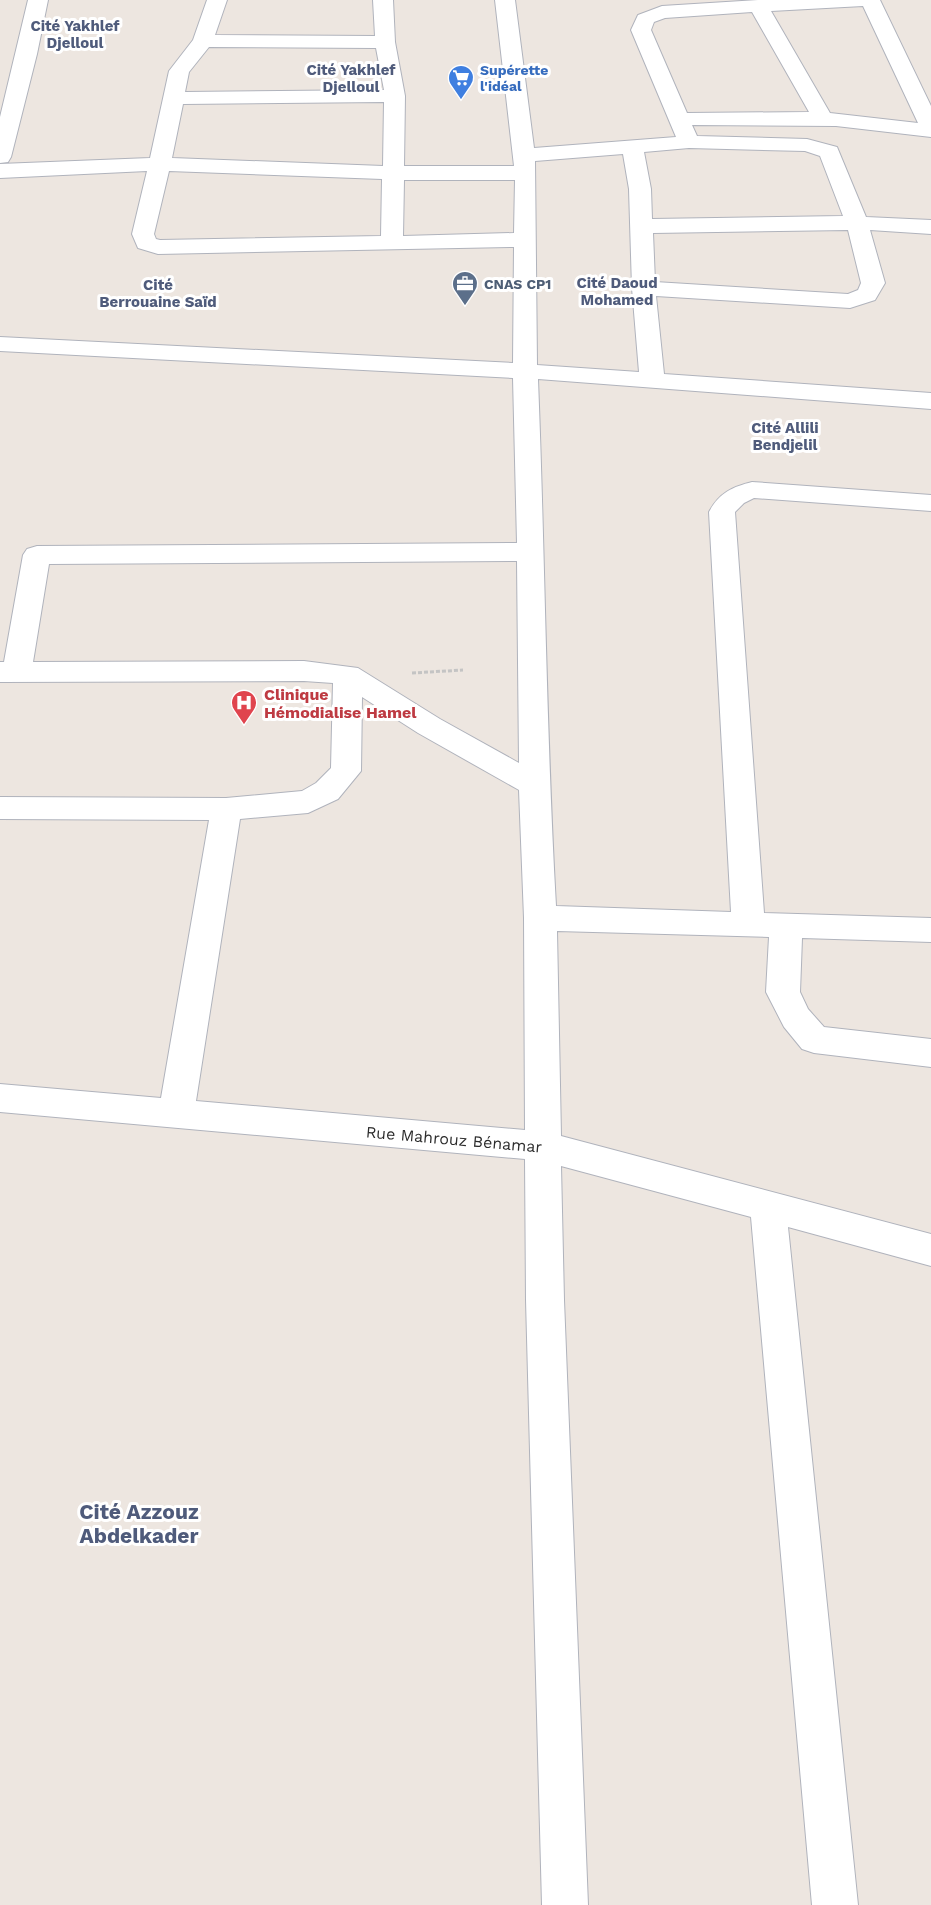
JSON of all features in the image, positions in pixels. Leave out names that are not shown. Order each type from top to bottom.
[{"type":"street","points":[[0,157],[27,54],[38,0]]},
{"type":"street","points":[[218,0],[203,41],[179,71],[160,164],[142,234],[146,243],[158,247],[524,240]]},
{"type":"street","points":[[383,0],[385,42],[395,96],[392,243]]},
{"type":"street","points":[[505,0],[526,164],[525,371],[531,552],[534,785],[540,918],[545,1312],[565,1905]]},
{"type":"street","points":[[689,142],[641,30],[645,19],[662,12],[863,0]]},
{"type":"street","points":[[870,0],[931,130]]},
{"type":"street","points":[[758,6],[822,117]]},
{"type":"street","points":[[203,41],[385,42]]},
{"type":"street","points":[[174,98],[395,96]]},
{"type":"street","points":[[678,119],[822,117],[931,130]]},
{"type":"street","points":[[0,171],[160,164],[392,173],[526,164],[632,146],[689,142],[807,145],[830,152],[857,223],[873,284],[867,295],[850,301],[644,288]]},
{"type":"street","points":[[632,146],[640,189],[644,288],[652,381]]},
{"type":"street","points":[[641,226],[857,223],[931,227]]},
{"type":"street","points":[[0,344],[525,371],[931,401]]},
{"type":"street","points":[[748,923],[722,512],[728,501],[752,489],[931,503]]},
{"type":"street","points":[[531,552],[37,555],[9,672],[304,671],[348,675],[429,726],[534,785]]},
{"type":"street","points":[[0,808],[226,809],[308,802],[327,791],[346,771],[348,675]]},
{"type":"street","points":[[176,1113],[226,809]]},
{"type":"street","points":[[540,918],[931,930]]},
{"type":"street","points":[[786,924],[783,992],[796,1018],[814,1039],[931,1053]]},
{"type":"street","name":"Rue Mahrouz Bénamar","points":[[0,1098],[543,1146],[931,1250]]},
{"type":"street","points":[[768,1207],[835,1905]]},
{"type":"place","name":"Supérette l'idéal","points":[[461,101]]},
{"type":"place","name":"CNAS CP1","points":[[465,307]]},
{"type":"place","name":"Clinique Hémodialise Hamel","points":[[244,726]]},
{"type":"district","name":"Cité Yakhlef Djelloul","points":[[75,34]]},
{"type":"district","name":"Cité Yakhlef Djelloul","points":[[351,78]]},
{"type":"district","name":"Cité Daoud Mohamed","points":[[617,292]]},
{"type":"district","name":"Cité Berrouaine Saïd","points":[[158,294]]},
{"type":"district","name":"Cité Allili Bendjelil","points":[[785,436]]},
{"type":"district","name":"Cité Azzouz Abdelkader","points":[[139,1524]]}]
